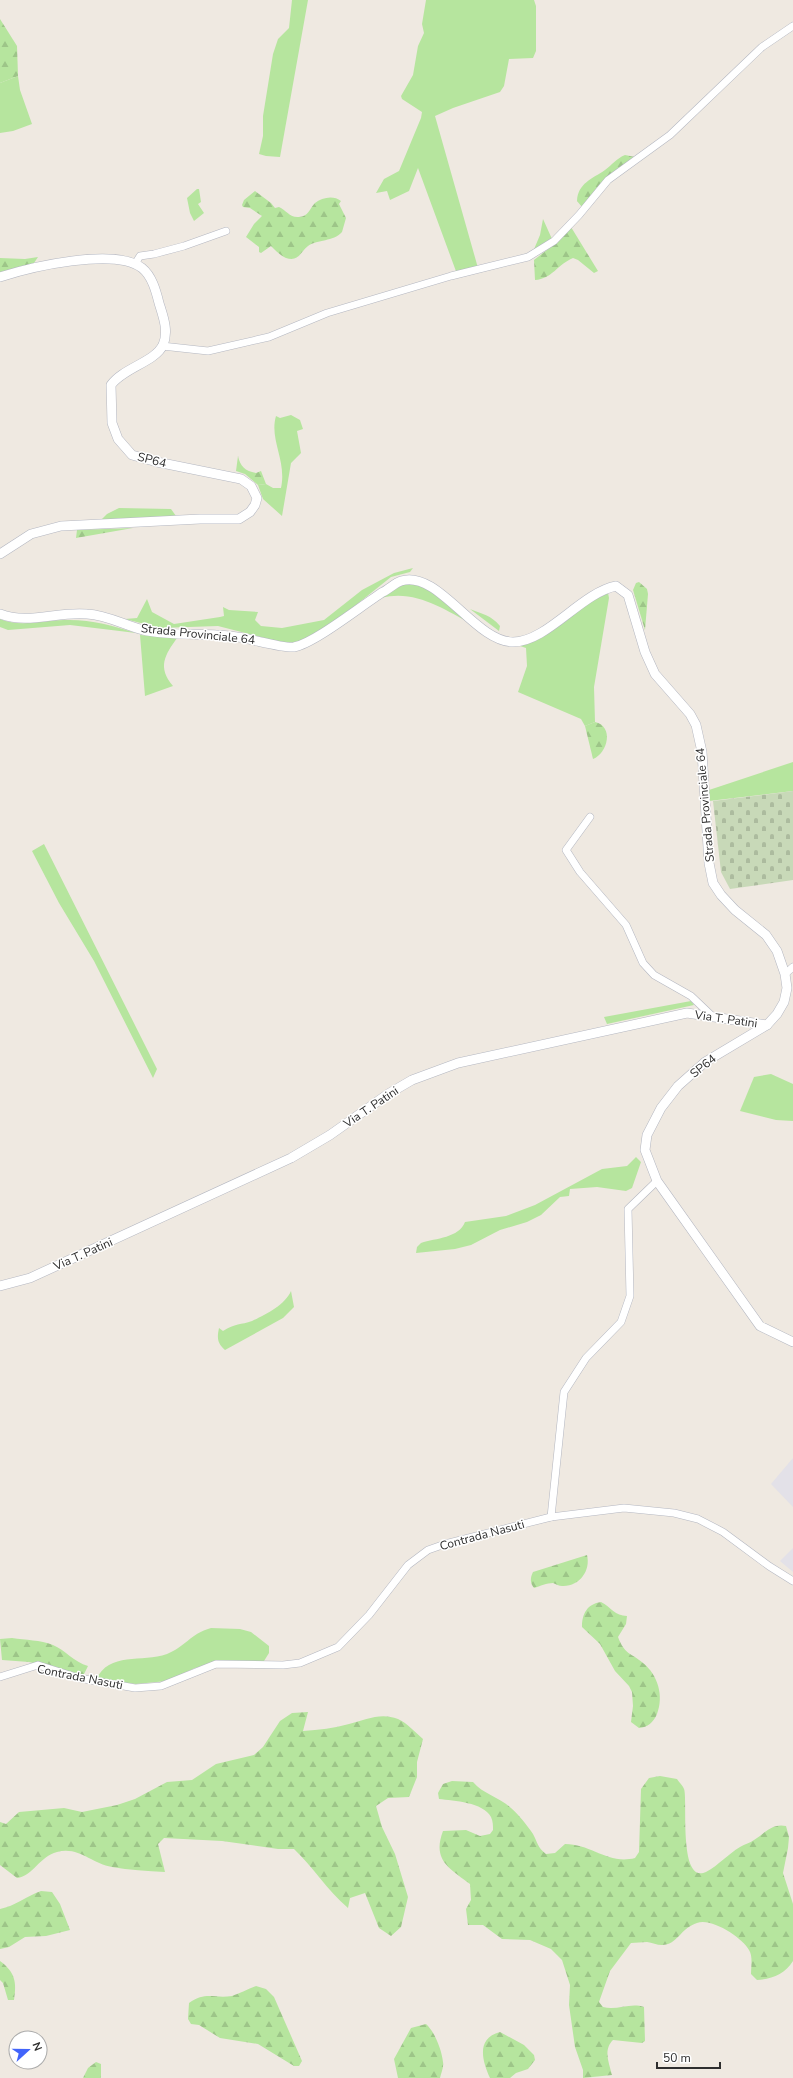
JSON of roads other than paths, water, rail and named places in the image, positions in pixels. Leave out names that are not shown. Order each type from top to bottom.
[{"type":"street","points":[[0,277],[26,269],[66,262],[121,260],[135,264],[143,269],[151,279],[156,291],[165,325],[162,346],[208,351],[269,337],[327,314],[451,276],[528,257],[559,236],[579,216],[608,180],[670,135],[762,47],[793,26]]},
{"type":"street","points":[[135,264],[140,256],[184,246],[226,231]]},
{"type":"street","name":"SP64","points":[[0,554],[19,540],[41,530],[61,526],[200,519],[239,519],[250,512],[255,505],[257,498],[248,482],[234,477],[157,462],[132,455],[118,439],[112,423],[110,411],[111,385],[121,374],[154,354],[162,346]]},
{"type":"street","name":"Strada Provinciale 64","points":[[0,614],[14,619],[86,614],[101,616],[143,630],[236,636],[293,648],[316,637],[401,581],[421,582],[438,591],[492,637],[514,642],[531,638],[598,592],[616,586],[628,595],[645,652],[655,674],[690,714],[696,725],[702,752],[709,863],[714,883],[721,895],[735,910],[766,935],[777,952],[785,974],[788,1001]]},
{"type":"street","points":[[590,817],[566,850],[568,855],[580,872],[626,925],[643,963],[654,975],[691,996],[712,1016]]},
{"type":"street","points":[[785,974],[793,966]]},
{"type":"street","name":"SP64","points":[[788,1001],[767,1025],[705,1062],[678,1086],[661,1108],[650,1128],[644,1150],[657,1181],[760,1326],[793,1342]]},
{"type":"street","name":"Via T. Patini","points":[[0,1286],[30,1278],[291,1158],[330,1135],[388,1094],[412,1080],[458,1063],[687,1013],[767,1025]]},
{"type":"street","points":[[551,1517],[564,1392],[586,1358],[621,1322],[630,1296],[628,1209],[657,1181]]},
{"type":"street","name":"Contrada Nasuti","points":[[0,1677],[38,1665],[79,1678],[135,1688],[161,1686],[216,1664],[283,1665],[300,1663],[338,1647],[370,1615],[408,1565],[428,1550],[445,1544],[551,1517],[624,1508],[674,1513],[698,1519],[723,1532],[769,1566],[793,1581]]}]
